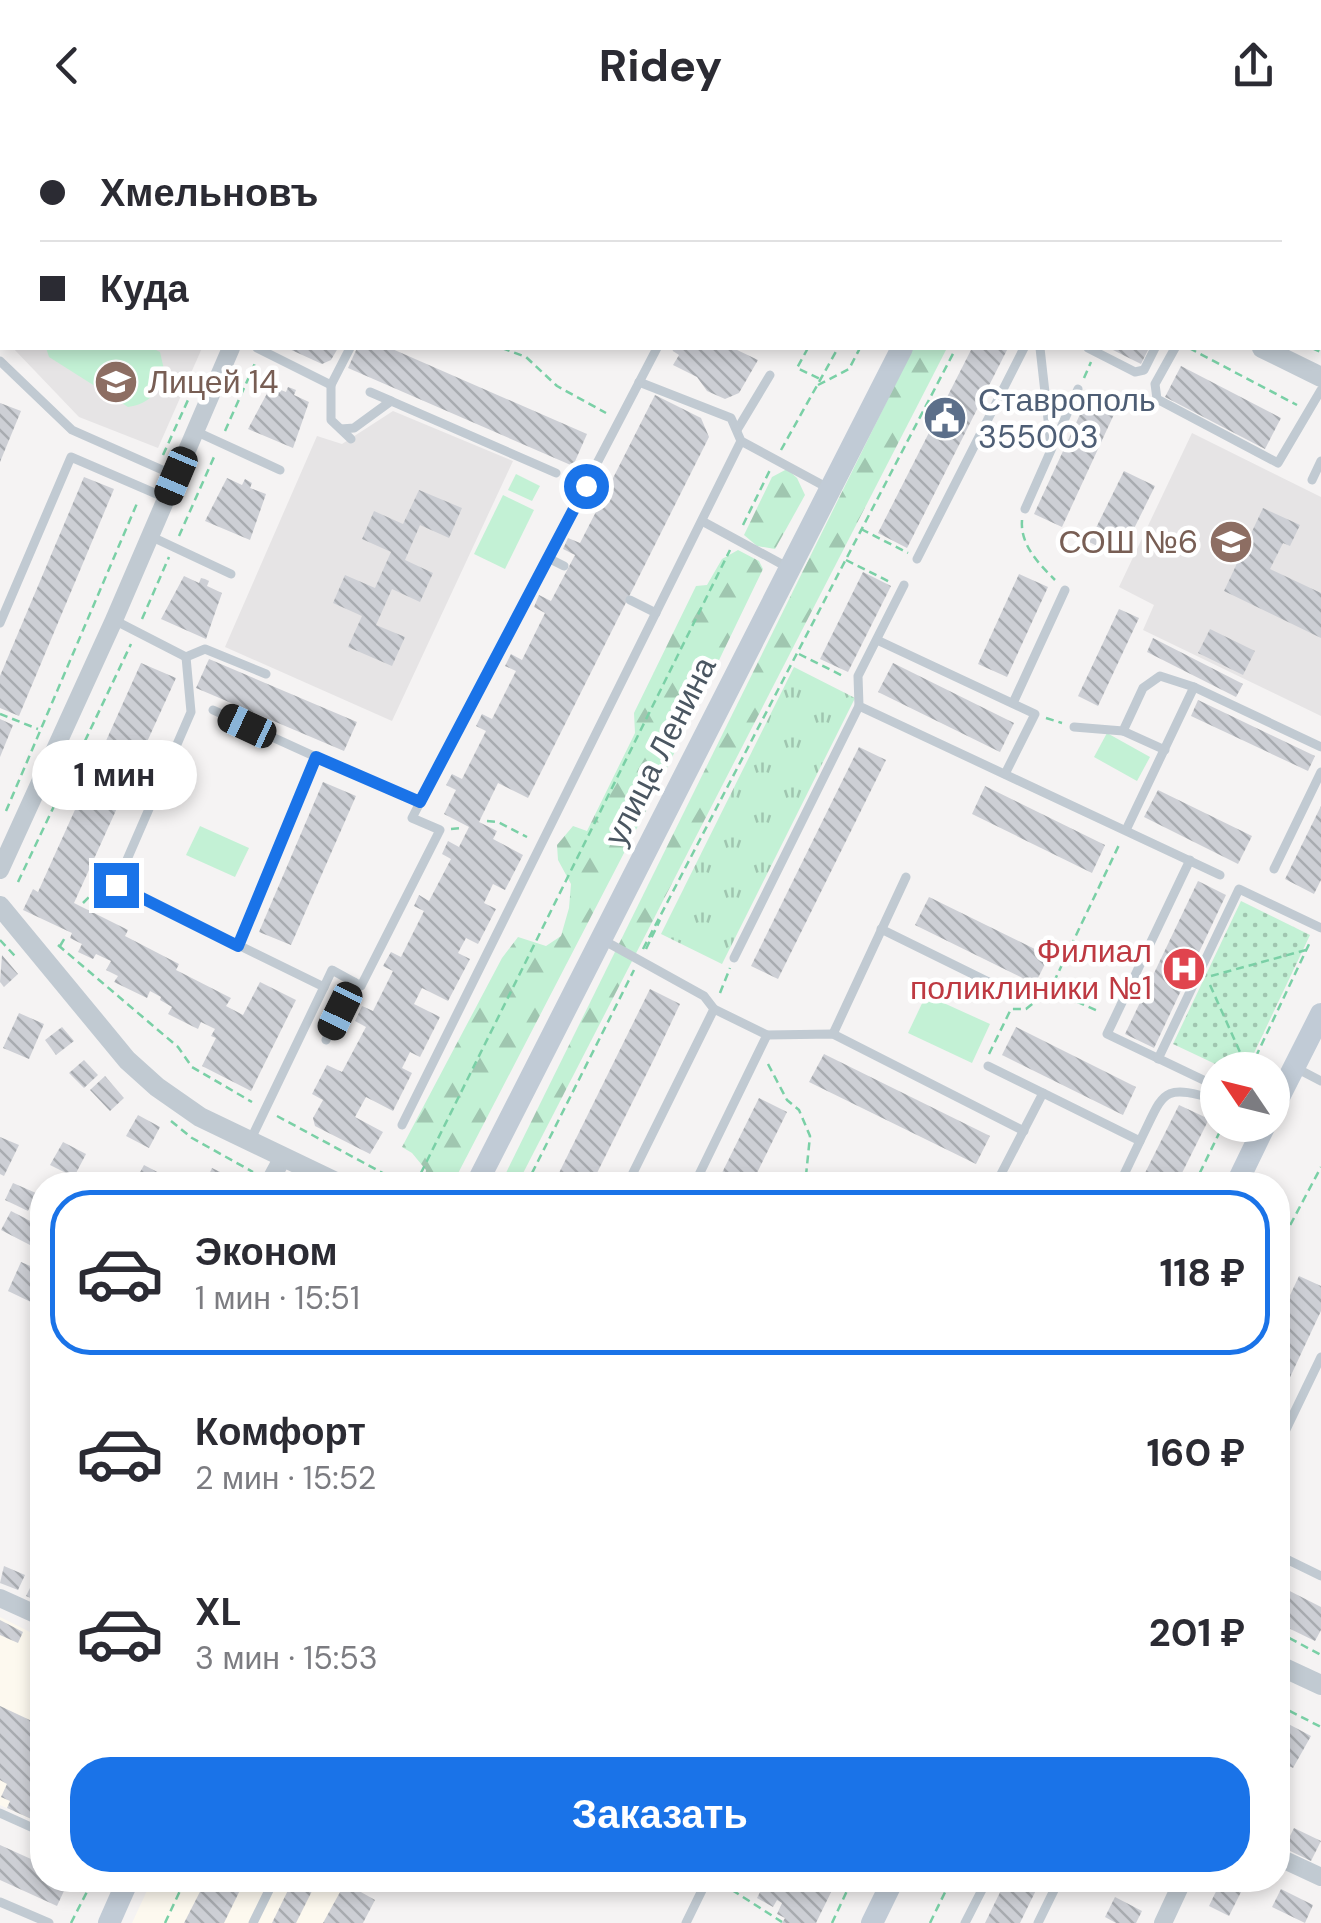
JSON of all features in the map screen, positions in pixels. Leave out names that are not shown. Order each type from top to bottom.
[{"type":"main road","name":"улица Ленина","points":[[483,1172],[901,350]]},
{"type":"main road","points":[[1290,1075],[1321,1014]]},
{"type":"main road","points":[[1242,1172],[1257,1142]]},
{"type":"main road","points":[[109,1923],[123,1892]]},
{"type":"main road","points":[[872,1923],[887,1892]]},
{"type":"street","points":[[1,869],[230,350]]},
{"type":"street","points":[[1266,350],[1321,378]]},
{"type":"street","points":[[0,906],[127,1060],[157,1086],[200,1116],[315,1172]]},
{"type":"street","points":[[275,1172],[284,1157]]},
{"type":"street","points":[[0,1598],[30,1612]]},
{"type":"street","points":[[1290,1670],[1320,1682]]},
{"type":"street","points":[[1290,1862],[1321,1877]]},
{"type":"street","points":[[1163,1923],[1177,1892]]},
{"type":"lane","points":[[261,350],[331,384]]},
{"type":"lane","points":[[349,350],[331,384],[331,420],[351,438]]},
{"type":"lane","points":[[250,1141],[332,970],[362,986],[440,830],[412,818],[656,350]]},
{"type":"lane","points":[[917,559],[1023,350]]},
{"type":"lane","points":[[1040,350],[1052,449]]},
{"type":"lane","points":[[1092,350],[1134,372],[1144,370],[1155,350]]},
{"type":"lane","points":[[1174,350],[1156,384],[1157,399],[1278,462],[1321,390]]},
{"type":"lane","points":[[0,359],[72,430],[176,476]]},
{"type":"lane","points":[[736,430],[770,376]]},
{"type":"lane","points":[[639,382],[731,418],[741,441],[830,490]]},
{"type":"lane","points":[[1025,509],[1078,389]]},
{"type":"lane","points":[[370,392],[556,473]]},
{"type":"lane","points":[[341,429],[354,428],[391,401]]},
{"type":"lane","points":[[195,431],[280,470]]},
{"type":"lane","points":[[402,1125],[741,441]]},
{"type":"lane","points":[[0,623],[71,457],[166,498]]},
{"type":"lane","points":[[1312,480],[1321,462]]},
{"type":"lane","points":[[702,520],[790,569]]},
{"type":"lane","points":[[150,536],[231,574]]},
{"type":"lane","points":[[548,558],[564,566]]},
{"type":"lane","points":[[734,958],[859,706],[858,676],[904,587]]},
{"type":"lane","points":[[1013,703],[1065,590]]},
{"type":"lane","points":[[630,600],[656,613]]},
{"type":"lane","points":[[114,620],[186,657]]},
{"type":"lane","points":[[877,640],[1035,714],[1005,774]]},
{"type":"lane","points":[[186,657],[205,649],[266,674]]},
{"type":"lane","points":[[186,657],[191,712],[116,885],[324,987]]},
{"type":"lane","points":[[1123,731],[1143,688],[1160,676],[1194,686],[1321,747]]},
{"type":"lane","points":[[1126,830],[1194,686]]},
{"type":"lane","points":[[859,706],[1220,876]]},
{"type":"lane","points":[[213,710],[420,802]]},
{"type":"lane","points":[[1074,727],[1123,731],[1164,750]]},
{"type":"lane","points":[[238,946],[316,757]]},
{"type":"lane","points":[[1274,869],[1321,772]]},
{"type":"lane","points":[[1190,860],[1108,1034],[1200,1079]]},
{"type":"lane","points":[[833,1034],[906,877]]},
{"type":"lane","points":[[1158,1059],[1239,888],[1319,927]]},
{"type":"lane","points":[[881,929],[1007,991]]},
{"type":"lane","points":[[601,940],[704,996],[714,1009],[767,1035],[833,1034],[1024,1132]]},
{"type":"lane","points":[[326,1040],[354,982]]},
{"type":"lane","points":[[634,1172],[714,1009]]},
{"type":"lane","points":[[700,1172],[767,1035]]},
{"type":"lane","points":[[988,1066],[1140,1141]]},
{"type":"lane","points":[[1294,1067],[1321,1081]]},
{"type":"lane","points":[[1125,1172],[1163,1096],[1180,1089],[1200,1095]]},
{"type":"lane","points":[[1002,1172],[1043,1094]]},
{"type":"lane","points":[[1290,1421],[1321,1357]]},
{"type":"lane","points":[[1290,1561],[1321,1576]]},
{"type":"lane","points":[[0,1812],[30,1826]]},
{"type":"lane","points":[[254,1923],[268,1892]]},
{"type":"lane","points":[[686,1923],[703,1892]]},
{"type":"lane","points":[[965,1923],[981,1892]]},
{"type":"lane","points":[[1038,1923],[1054,1892]]},
{"type":"lane","points":[[0,1902],[49,1923]]},
{"type":"path","points":[[508,350],[526,356],[557,386],[620,420]]},
{"type":"path","points":[[807,350],[797,368],[820,379]]},
{"type":"path","points":[[421,1172],[775,460],[837,350]]},
{"type":"path","points":[[817,386],[849,369],[859,350]]},
{"type":"path","points":[[533,1172],[955,350]]},
{"type":"path","points":[[1078,389],[1092,350]]},
{"type":"path","points":[[1192,350],[1308,410]]},
{"type":"path","points":[[158,468],[196,382]]},
{"type":"path","points":[[6,810],[143,488]]},
{"type":"path","points":[[1025,509],[1020,527],[1034,560],[1065,590]]},
{"type":"path","points":[[862,529],[917,559]]},
{"type":"path","points":[[846,560],[904,587]]},
{"type":"path","points":[[797,653],[858,684]]},
{"type":"path","points":[[0,714],[39,729]]},
{"type":"path","points":[[1035,714],[1074,727]]},
{"type":"path","points":[[487,821],[498,822],[541,844]]},
{"type":"path","points":[[988,1066],[1011,1009],[1026,1010],[1050,990],[1126,830]]},
{"type":"path","points":[[1,869],[18,882]]},
{"type":"path","points":[[83,903],[94,892],[116,885]]},
{"type":"path","points":[[639,960],[660,918]]},
{"type":"path","points":[[1257,1052],[1319,927]]},
{"type":"path","points":[[47,935],[178,1047],[192,1067],[382,1172]]},
{"type":"path","points":[[60,946],[66,936]]},
{"type":"path","points":[[1240,1052],[1206,977],[1306,950]]},
{"type":"path","points":[[723,986],[734,958]]},
{"type":"path","points":[[1050,990],[1115,1019]]},
{"type":"path","points":[[760,1050],[788,1100],[799,1110],[810,1136],[806,1172]]},
{"type":"path","points":[[1200,1172],[1215,1142]]},
{"type":"path","points":[[1290,1225],[1321,1167]]},
{"type":"path","points":[[1290,1638],[1321,1655]]},
{"type":"path","points":[[1290,1710],[1321,1727]]},
{"type":"path","points":[[72,1923],[87,1892]]},
{"type":"path","points":[[164,1923],[179,1892]]},
{"type":"path","points":[[737,1892],[782,1922]]},
{"type":"path","points":[[832,1923],[846,1892]]},
{"type":"path","points":[[930,1923],[946,1892]]},
{"type":"shaded area","name":"Лицей 14","points":[[15,350],[201,350],[158,448],[79,417]]},
{"type":"shaded area","points":[[393,411],[513,461],[392,721],[225,647],[317,436],[342,444]]},
{"type":"shaded area","name":"СОШ №6","points":[[1192,433],[1321,497],[1321,716],[1143,630],[1154,605],[1119,587]]},
{"type":"shaded area","points":[[0,1617],[30,1632],[30,1819],[0,1805]]},
{"type":"shaded area","points":[[146,1892],[360,1892],[375,1900],[363,1923],[132,1923]]},
{"type":"green space","points":[[47,350],[156,350],[160,352],[165,374],[151,396],[128,407],[49,357]]},
{"type":"green space","points":[[912,350],[946,350],[524,1172],[506,1172]]},
{"type":"green space","points":[[787,469],[797,478],[805,495],[775,549],[757,546],[744,535],[772,477]]},
{"type":"green space","points":[[516,474],[540,486],[532,501],[508,490]]},
{"type":"green space","points":[[503,495],[534,510],[505,569],[474,554]]},
{"type":"green space","points":[[738,550],[759,561],[763,569],[652,799],[459,1172],[426,1172],[412,1153],[402,1147],[502,958],[518,937],[546,946],[561,936],[571,884],[558,860],[557,845],[573,826],[587,831],[635,733],[634,713],[696,586],[707,585],[722,559]]},
{"type":"green space","points":[[794,667],[855,698],[722,964],[661,934]]},
{"type":"green space","points":[[1107,733],[1150,757],[1137,781],[1094,757]]},
{"type":"green space","points":[[200,826],[249,848],[235,877],[186,855]]},
{"type":"green space","points":[[1241,901],[1310,935],[1255,1052],[1200,1052],[1200,1057],[1173,1044]]},
{"type":"green space","points":[[926,995],[990,1024],[972,1063],[908,1033]]},
{"type":"building","points":[[291,350],[337,350],[331,360],[322,364]]},
{"type":"building","points":[[356,350],[395,350],[587,434],[573,466],[348,368]]},
{"type":"building","points":[[737,350],[758,360],[739,393],[725,399],[707,391],[697,377],[673,365],[679,355],[673,351]]},
{"type":"building","points":[[971,350],[1007,350],[907,548],[878,533]]},
{"type":"building","points":[[1113,350],[1148,350],[1141,364]]},
{"type":"building","points":[[1181,366],[1281,418],[1265,449],[1165,397]]},
{"type":"building","points":[[271,386],[286,392],[288,387],[296,390],[294,395],[309,402],[293,448],[248,429]]},
{"type":"building","points":[[655,395],[701,418],[709,437],[528,798],[498,783],[479,822],[497,831],[493,839],[523,855],[505,890],[493,884],[484,903],[496,909],[478,944],[466,938],[458,953],[470,959],[448,1001],[422,988],[414,1004],[440,1017],[420,1057],[410,1052],[402,1068],[412,1073],[393,1111],[366,1097],[355,1117],[383,1132],[370,1154],[315,1126],[313,1118],[323,1100],[312,1094],[327,1065],[342,1072],[366,1027],[355,1021],[362,1006],[373,1011],[393,971],[383,966],[391,952],[401,957],[424,911],[414,906],[419,895],[429,901],[451,859],[442,854],[448,841],[459,847],[469,827],[444,814],[456,790],[446,785],[452,774],[462,779],[486,731],[476,726],[482,714],[492,719],[516,671],[505,666],[511,654],[522,660],[545,613],[534,607],[539,595],[551,601],[575,555],[563,549],[568,538],[580,543],[604,496],[593,491],[599,479],[610,484]]},
{"type":"building","points":[[1088,397],[1116,410],[1062,527],[1034,514]]},
{"type":"building","points":[[0,403],[21,411],[0,462]]},
{"type":"building","points":[[1124,471],[1155,486],[1120,557],[1089,542]]},
{"type":"building","points":[[84,477],[114,489],[19,716],[0,708],[0,676]]},
{"type":"building","points":[[227,478],[242,485],[245,479],[252,483],[250,488],[266,494],[250,540],[205,521]]},
{"type":"building","points":[[419,490],[462,508],[449,538],[420,525],[405,560],[433,573],[420,602],[392,589],[376,625],[405,637],[392,666],[348,647],[362,616],[333,603],[345,575],[375,588],[391,552],[362,539],[374,511],[403,524]]},
{"type":"building","points":[[1263,508],[1300,525],[1290,546],[1283,543],[1270,569],[1321,593],[1321,638],[1224,591]]},
{"type":"building","points":[[863,572],[891,586],[848,672],[820,659]]},
{"type":"building","points":[[1019,574],[1048,587],[1007,677],[978,664]]},
{"type":"building","points":[[184,576],[199,583],[201,578],[205,579],[209,581],[207,586],[222,593],[206,639],[161,619]]},
{"type":"building","points":[[1119,609],[1139,618],[1098,706],[1078,696]]},
{"type":"building","points":[[1210,629],[1255,651],[1243,675],[1198,653]]},
{"type":"building","points":[[1153,638],[1243,684],[1236,697],[1147,652]]},
{"type":"building","points":[[209,659],[357,722],[344,751],[196,688]]},
{"type":"building","points":[[141,663],[176,678],[74,903],[128,930],[125,936],[179,964],[176,970],[231,998],[226,1006],[243,1015],[260,982],[296,1000],[251,1091],[202,1066],[216,1038],[211,1036],[215,1029],[201,1022],[198,1029],[168,1014],[172,1007],[161,997],[150,991],[147,998],[114,982],[118,976],[106,970],[111,961],[78,952],[82,944],[70,938],[72,933],[23,910],[33,889],[38,892]]},
{"type":"building","points":[[893,663],[1014,723],[1000,752],[878,692]]},
{"type":"building","points":[[1198,700],[1315,756],[1308,771],[1191,716]]},
{"type":"building","points":[[0,719],[13,725],[0,757]]},
{"type":"building","points":[[859,747],[886,760],[778,979],[751,966]]},
{"type":"building","points":[[323,782],[356,796],[291,945],[259,932]]},
{"type":"building","points":[[985,786],[1105,845],[1092,873],[972,814]]},
{"type":"building","points":[[1158,790],[1252,836],[1238,864],[1144,817]]},
{"type":"building","points":[[1321,806],[1321,880],[1314,894],[1285,879]]},
{"type":"building","points":[[1198,881],[1226,895],[1154,1048],[1125,1034]]},
{"type":"building","points":[[929,897],[1049,956],[1035,984],[915,925]]},
{"type":"building","points":[[2,955],[18,974],[4,987],[0,982]]},
{"type":"building","points":[[650,989],[680,1004],[598,1172],[559,1172]]},
{"type":"building","points":[[19,1013],[44,1024],[29,1059],[3,1048]]},
{"type":"building","points":[[62,1027],[74,1041],[56,1055],[45,1040]]},
{"type":"building","points":[[1016,1027],[1136,1087],[1123,1115],[1002,1055]]},
{"type":"building","points":[[824,1054],[990,1136],[976,1164],[809,1082]]},
{"type":"building","points":[[84,1060],[98,1075],[84,1088],[69,1073]]},
{"type":"building","points":[[105,1076],[124,1098],[110,1111],[90,1090]]},
{"type":"building","points":[[759,1098],[787,1112],[757,1172],[722,1172]]},
{"type":"building","points":[[1179,1105],[1200,1115],[1200,1137],[1182,1172],[1146,1172]]},
{"type":"building","points":[[138,1115],[160,1127],[149,1148],[126,1136]]},
{"type":"building","points":[[0,1137],[19,1145],[4,1176],[0,1174]]},
{"type":"building","points":[[63,1142],[86,1154],[77,1172],[64,1172],[50,1165]]},
{"type":"building","points":[[13,1183],[30,1190],[28,1211],[5,1200]]},
{"type":"building","points":[[11,1211],[30,1221],[30,1245],[1,1230]]},
{"type":"building","points":[[21,1262],[30,1266],[30,1302],[8,1291]]},
{"type":"building","points":[[1299,1276],[1321,1286],[1321,1311],[1290,1377],[1290,1295]]},
{"type":"building","points":[[4,1566],[25,1575],[18,1590],[0,1583]]},
{"type":"building","points":[[1290,1591],[1321,1607],[1321,1630],[1315,1641],[1290,1629]]},
{"type":"building","points":[[0,1620],[23,1632],[18,1643],[0,1635]]},
{"type":"building","points":[[0,1706],[30,1720],[30,1819],[7,1808],[10,1801],[1,1797],[7,1784],[0,1780]]},
{"type":"building","points":[[1290,1725],[1311,1736],[1293,1768],[1290,1766]]},
{"type":"building","points":[[1294,1828],[1321,1841],[1311,1861],[1290,1851]]},
{"type":"building","points":[[0,1845],[30,1859],[30,1892],[63,1892],[57,1906],[0,1880]]},
{"type":"building","points":[[200,1892],[239,1892],[224,1923],[184,1923]]},
{"type":"building","points":[[287,1892],[312,1892],[296,1923],[272,1923]]},
{"type":"building","points":[[340,1892],[361,1892],[375,1900],[363,1923],[323,1923]]},
{"type":"building","points":[[760,1892],[831,1892],[816,1923],[782,1923],[785,1918],[777,1914],[782,1903],[777,1900],[773,1907],[757,1898]]},
{"type":"building","points":[[1000,1892],[1035,1892],[1020,1923],[985,1923]]},
{"type":"building","points":[[1216,1892],[1241,1892],[1229,1916],[1209,1906]]},
{"type":"building","points":[[1280,1892],[1313,1905],[1305,1923],[1272,1907]]},
{"type":"building","points":[[1115,1897],[1142,1911],[1136,1923],[1116,1923],[1105,1917]]},
{"type":"place","name":"Лицей 14","points":[[116,382]]},
{"type":"place","name":"Ставрополь 355003","points":[[945,418]]},
{"type":"place","name":"СОШ №6","points":[[1231,542]]},
{"type":"place","name":"Филиал поликлиники №1","points":[[1184,969]]},
{"type":"route","points":[[116,885],[238,946],[316,757],[420,802],[586,486]]}]
